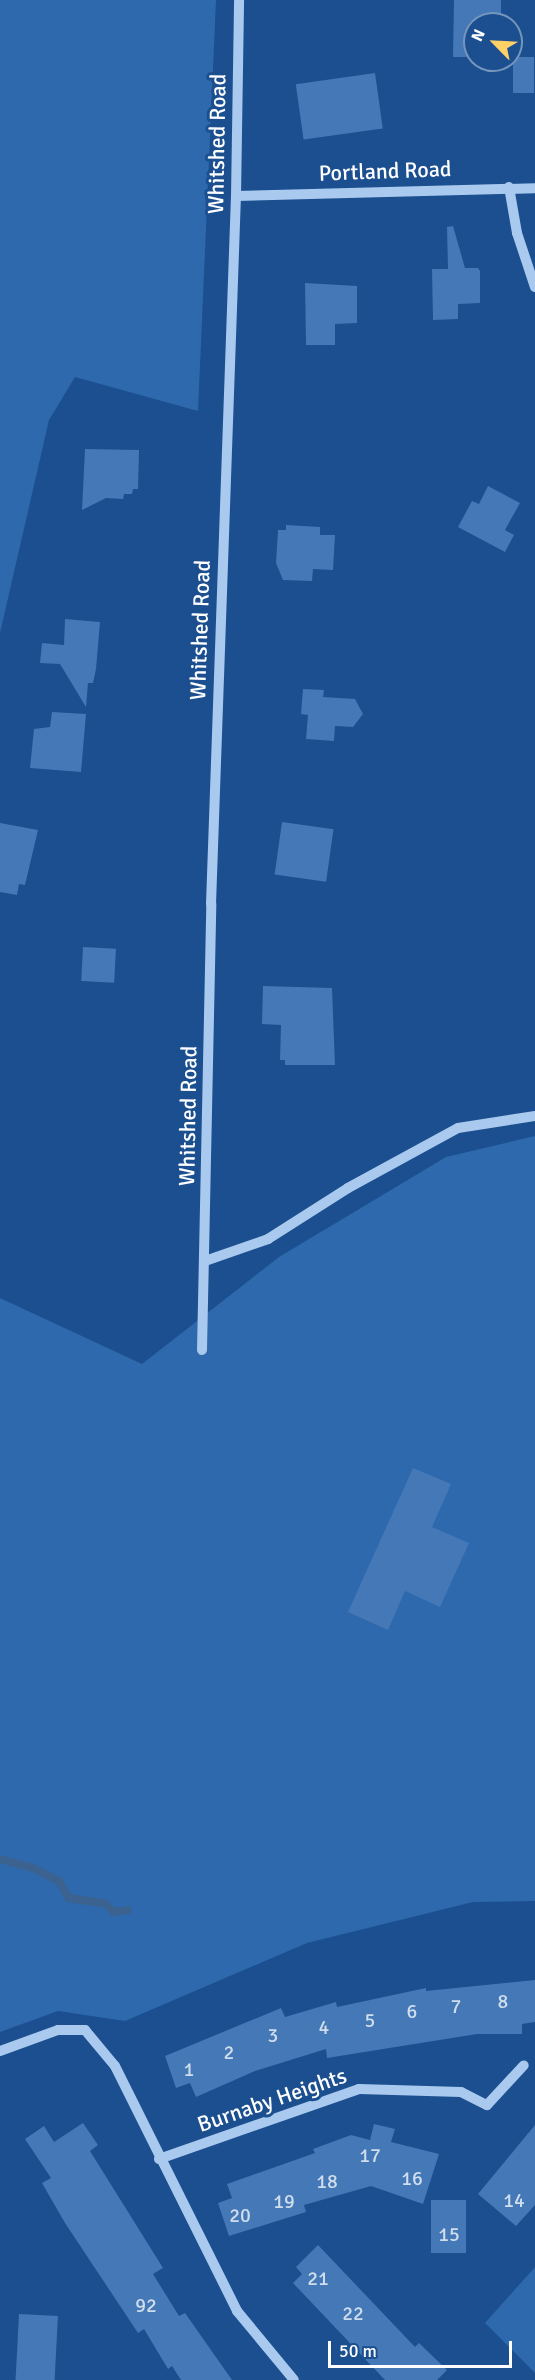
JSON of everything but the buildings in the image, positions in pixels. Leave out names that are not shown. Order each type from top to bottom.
[{"type":"street","name":"Whitshed Road","points":[[202,1350],[212,881],[236,196],[239,0]]},
{"type":"street","points":[[509,187],[517,233],[535,287]]},
{"type":"street","name":"Portland Road","points":[[236,196],[535,188]]},
{"type":"street","points":[[205,1261],[268,1239],[348,1188],[458,1128],[535,1116]]},
{"type":"street","points":[[0,2051],[58,2030],[85,2030],[115,2066],[159,2159],[237,2311],[294,2380]]},
{"type":"street","name":"Burnaby Heights","points":[[159,2159],[359,2090],[461,2092],[487,2104],[524,2065]]},
{"type":"shaded area","points":[[0,0],[216,0],[198,411],[75,377],[49,420],[0,633]]},
{"type":"shaded area","points":[[535,1136],[535,1901],[473,1902],[307,1943],[125,2021],[58,2011],[0,2032],[0,1298],[142,1364],[279,1257],[446,1157]]},
{"type":"shaded area","points":[[535,2267],[535,2373],[485,2323]]},
{"type":"waterway","points":[[0,1859],[33,1868],[59,1881],[69,1898],[106,1904],[114,1912],[128,1910]]}]
